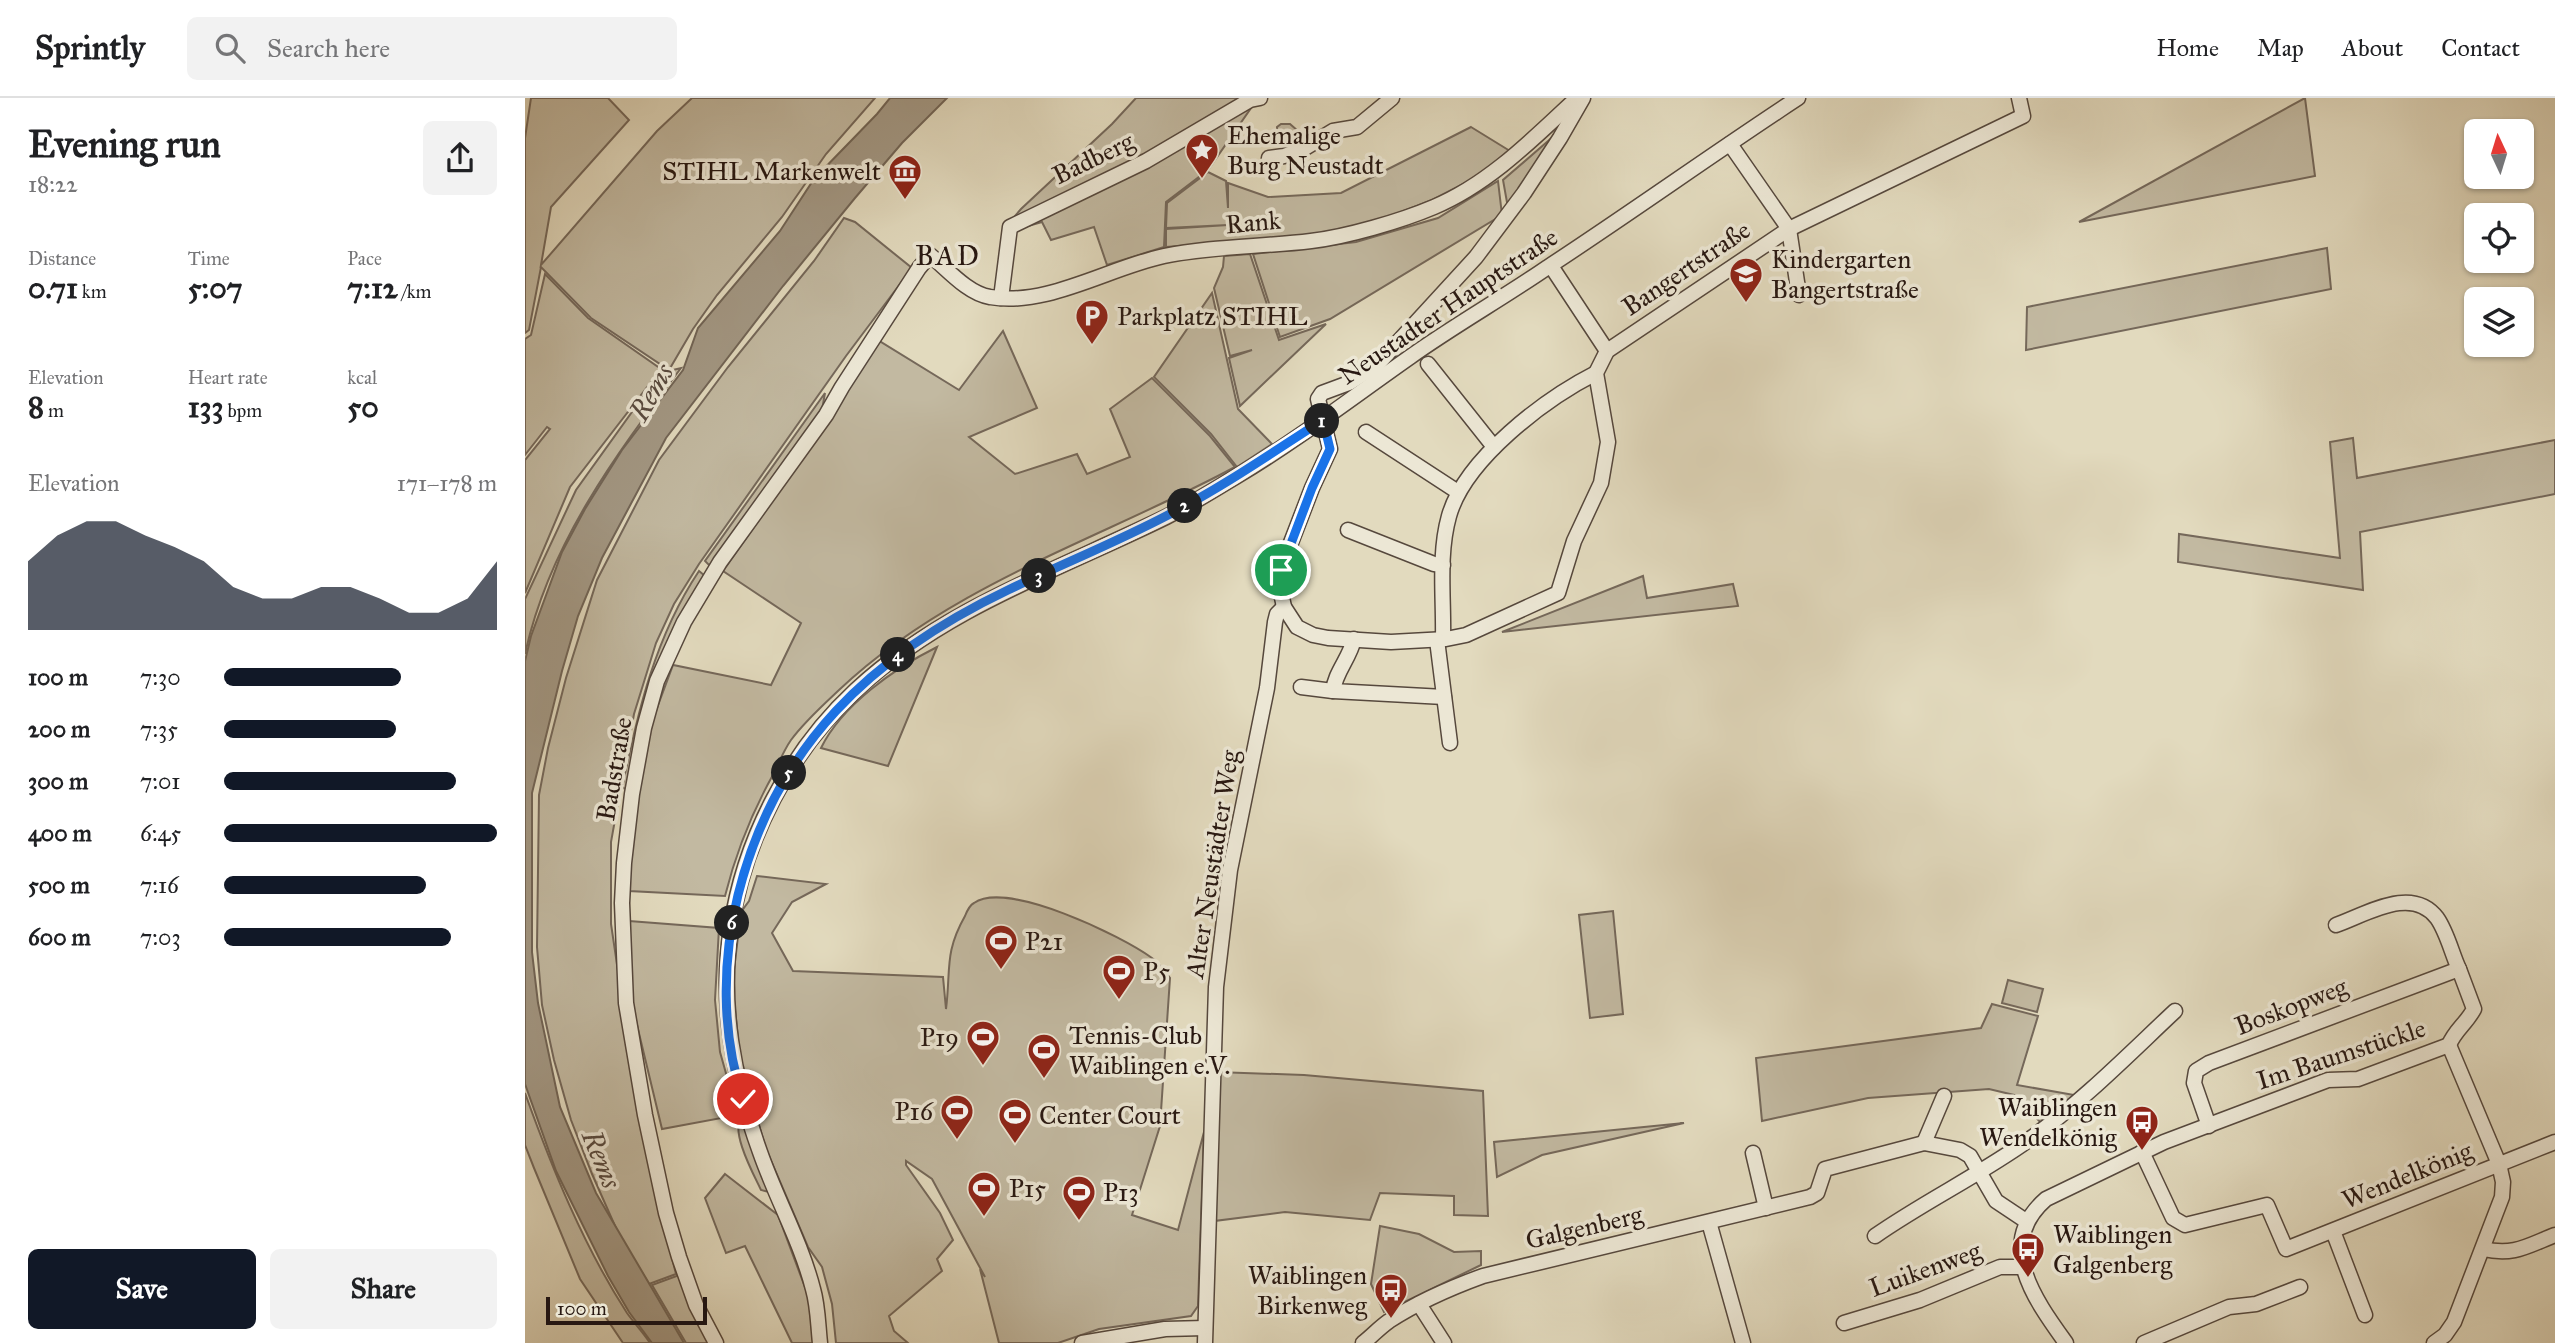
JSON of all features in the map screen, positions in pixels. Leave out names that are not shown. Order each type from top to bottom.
[{"type":"street","name":"Badberg","points":[[1001,298],[1010,227],[1146,161],[1250,100],[1260,98]]},
{"type":"street","points":[[1269,158],[1305,148],[1333,131],[1357,127],[1392,98]]},
{"type":"street","name":"Rank","points":[[919,268],[930,254],[969,288],[986,297],[1033,297],[1142,261],[1185,251],[1314,241],[1357,232],[1435,207],[1479,181],[1523,149],[1577,98]]},
{"type":"street","points":[[1450,743],[1440,639],[1443,565],[1449,517],[1458,492],[1494,447],[1565,389],[1596,373],[1608,442],[1601,484],[1574,541],[1558,593],[1466,635],[1440,639],[1391,642],[1354,639],[1313,635],[1297,627],[1280,595],[1281,570],[1330,449],[1318,399],[1322,393],[1349,383],[1377,365],[1476,257],[1524,193],[1583,98]]},
{"type":"street","name":"Neustadter Hauptstraße","points":[[820,1343],[813,1289],[760,1154],[740,1092],[730,1040],[727,1002],[729,943],[747,858],[776,795],[814,735],[857,688],[922,637],[963,613],[1171,514],[1240,474],[1798,98]]},
{"type":"street","name":"Bangertstraße","points":[[1596,373],[1607,351],[1789,229],[2023,116],[2019,98]]},
{"type":"street","points":[[1730,144],[1789,229],[1799,295]]},
{"type":"street","points":[[1551,266],[1607,351]]},
{"type":"street","name":"Badstraße","points":[[716,1343],[696,1305],[678,1257],[645,1115],[626,1003],[622,903],[624,863],[632,794],[644,728],[657,681],[684,622],[720,562],[826,415],[919,268]]},
{"type":"street","points":[[1428,364],[1494,447]]},
{"type":"street","points":[[1366,432],[1458,492]]},
{"type":"street","points":[[1348,530],[1434,564],[1443,565]]},
{"type":"street","name":"Alter Neustädter Weg","points":[[1205,1343],[1216,987],[1230,870],[1267,688],[1275,622],[1277,614],[1284,607]]},
{"type":"street","points":[[1333,691],[1334,680],[1352,648],[1354,639]]},
{"type":"street","points":[[1301,687],[1444,697]]},
{"type":"street","points":[[2336,925],[2402,901],[2424,904],[2439,920],[2474,1009],[2467,1022],[2455,1031],[2449,1045]]},
{"type":"street","name":"Boskopweg","points":[[2209,1126],[2194,1083],[2196,1071],[2209,1063],[2459,969]]},
{"type":"street","points":[[1874,1236],[1981,1173],[2078,1102],[2175,1011]]},
{"type":"street","name":"Im Baumstückle","points":[[2142,1152],[2328,1080],[2358,1079],[2449,1045],[2499,1164],[2503,1182],[2502,1197],[2453,1322],[2445,1335],[2434,1343]]},
{"type":"street","points":[[1944,1096],[1924,1143],[1960,1150],[1970,1156],[1996,1201],[2027,1221]]},
{"type":"street","name":"Wendelkönig","points":[[2142,1152],[2173,1218],[2185,1225],[2267,1205],[2286,1249],[2555,1142]]},
{"type":"street","name":"Galgenberg","points":[[1363,1343],[1385,1324],[1419,1304],[1448,1289],[1483,1276],[1809,1197],[1817,1193],[1825,1169],[1924,1143]]},
{"type":"street","points":[[2066,1343],[2040,1306],[2024,1267],[2022,1233],[2034,1209],[2046,1199],[2142,1152]]},
{"type":"street","points":[[1753,1153],[1766,1208]]},
{"type":"street","points":[[1709,1222],[1743,1343]]},
{"type":"street","name":"Wendelkönig","points":[[2333,1231],[2365,1315]]},
{"type":"street","points":[[2483,1249],[2514,1252],[2555,1235]]},
{"type":"street","name":"Luikenweg","points":[[1844,1322],[1920,1300],[2000,1267],[2024,1267]]},
{"type":"street","points":[[2144,1343],[2229,1307],[2256,1304],[2299,1287]]},
{"type":"street","points":[[1419,1304],[1444,1343]]},
{"type":"street","points":[[1082,1343],[1165,1329],[1205,1328]]},
{"type":"shaded area","points":[[531,98],[608,98],[629,120],[551,207],[541,265],[657,131],[692,98],[875,98],[826,154],[782,217],[717,295],[669,370],[591,318],[541,267],[529,330],[525,333],[525,138]]},
{"type":"shaded area","points":[[890,98],[947,98],[902,143],[855,198],[783,286],[666,438],[602,558],[578,616],[532,793],[532,952],[538,1003],[560,1107],[596,1193],[684,1343],[652,1343],[629,1312],[608,1276],[556,1171],[525,1084],[525,661],[531,636],[562,552],[622,450],[683,370],[698,328],[780,231],[814,179]]},
{"type":"shaded area","points":[[1136,98],[1258,98],[1208,170],[1166,202],[1164,247],[1107,265],[1094,227],[1051,240],[1042,222],[1014,230],[1009,223],[1021,209]]},
{"type":"shaded area","points":[[2305,98],[2315,176],[2079,222]]},
{"type":"shaded area","points":[[1290,124],[1298,131],[1299,138],[1305,144],[1298,148],[1277,136],[1277,127]]},
{"type":"shaded area","points":[[1471,127],[1510,151],[1473,179],[1432,200],[1365,226],[1334,234],[1166,247],[1166,229],[1228,225],[1166,228],[1167,203],[1208,172],[1226,181],[1228,208],[1228,183],[1268,197],[1341,193]]},
{"type":"shaded area","points":[[1555,135],[1508,208],[1503,180]]},
{"type":"shaded area","points":[[1498,181],[1502,215],[1330,319],[1280,337],[1253,254],[1356,242],[1438,218]]},
{"type":"shaded area","points":[[844,218],[855,222],[912,268],[846,356],[699,564],[674,604],[656,643],[634,714],[611,842],[611,924],[634,1079],[676,1274],[649,1284],[619,1235],[592,1174],[571,1120],[554,1060],[542,1005],[537,947],[539,795],[566,678],[597,580],[659,460],[728,367],[814,261]]},
{"type":"shaded area","points":[[2327,248],[2331,289],[2026,350],[2027,307]]},
{"type":"shaded area","points":[[1250,254],[1279,340],[1326,324],[1240,406],[1229,358],[1252,350],[1230,356],[1214,288],[1223,267],[1224,256]]},
{"type":"shaded area","points":[[545,274],[588,318],[661,369],[570,487],[525,593],[525,460],[550,429],[547,427],[525,455],[525,339],[531,335]]},
{"type":"shaded area","points":[[1212,293],[1238,409],[1272,444],[1237,467],[1211,434],[1154,377]]},
{"type":"shaded area","points":[[1003,331],[1037,408],[969,437],[1015,474],[1077,454],[1087,474],[1130,457],[1110,409],[1152,378],[1210,436],[1235,467],[978,592],[883,653],[839,690],[788,744],[745,833],[725,896],[629,891],[633,813],[647,735],[673,665],[771,685],[801,623],[723,571],[831,417],[876,339],[959,390]]},
{"type":"shaded area","points":[[681,368],[632,434],[587,503],[550,575],[525,654],[525,599],[576,490],[660,373]]},
{"type":"shaded area","points":[[825,393],[822,410],[711,567],[705,561]]},
{"type":"shaded area","points":[[2353,438],[2357,478],[2555,440],[2555,494],[2360,532],[2363,590],[2178,562],[2179,534],[2340,558],[2330,442]]},
{"type":"shaded area","points":[[699,571],[705,576],[689,601],[628,789],[622,788],[650,675],[671,622]]},
{"type":"shaded area","points":[[1643,576],[1647,598],[1733,584],[1738,606],[1502,632]]},
{"type":"shaded area","points":[[937,647],[888,766],[821,748],[842,717],[871,689]]},
{"type":"shaded area","points":[[757,876],[826,884],[792,902],[772,933],[793,971],[943,977],[946,1009],[949,962],[958,929],[971,905],[990,898],[1037,904],[1064,914],[1116,937],[1157,962],[1170,978],[1160,1126],[1132,1215],[1178,1230],[1204,1132],[1198,1306],[1191,1316],[1099,1329],[1058,1343],[999,1343],[980,1269],[985,1277],[932,1179],[906,1161],[906,1165],[940,1213],[953,1240],[937,1259],[942,1271],[889,1316],[894,1331],[908,1343],[836,1343],[832,1304],[822,1267],[808,1247],[766,1149],[740,1059],[734,970],[741,912],[749,901]]},
{"type":"shaded area","points":[[1613,911],[1623,1014],[1590,1018],[1579,915]]},
{"type":"shaded area","points":[[629,921],[719,928],[715,1000],[720,1052],[731,1091],[727,1117],[662,1129],[631,1000]]},
{"type":"shaded area","points":[[2008,980],[2043,989],[2037,1012],[2002,1003]]},
{"type":"shaded area","points":[[1992,1004],[2038,1016],[2017,1085],[2080,1096],[2043,1125],[2014,1095],[1989,1089],[1868,1098],[1762,1121],[1756,1058],[1981,1028]]},
{"type":"shaded area","points":[[1216,1072],[1304,1075],[1483,1091],[1488,1216],[1454,1215],[1454,1196],[1380,1193],[1370,1220],[1285,1212],[1214,1221]]},
{"type":"shaded area","points":[[525,1093],[558,1178],[596,1260],[627,1313],[650,1343],[623,1343],[580,1279],[525,1145]]},
{"type":"shaded area","points":[[742,1116],[769,1192],[761,1190],[740,1142],[739,1123]]},
{"type":"shaded area","points":[[1684,1123],[1542,1155],[1497,1177],[1494,1142]]},
{"type":"shaded area","points":[[725,1174],[778,1215],[809,1298],[813,1343],[792,1343],[745,1246],[726,1253],[705,1198]]},
{"type":"shaded area","points":[[1380,1226],[1419,1234],[1454,1252],[1481,1251],[1481,1265],[1384,1312],[1371,1284]]},
{"type":"shaded area","points":[[682,1274],[712,1343],[686,1343],[652,1285]]},
{"type":"place","name":"Ehemalige Burg Neustadt","points":[[1202,180]]},
{"type":"place","name":"STIHL Markenwelt","points":[[905,201]]},
{"type":"place","name":"Kindergarten Bangertstraße","points":[[1746,304]]},
{"type":"place","name":"Parkplatz STIHL","points":[[1092,346]]},
{"type":"place","name":"P21","points":[[1001,971]]},
{"type":"place","name":"P5","points":[[1119,1001]]},
{"type":"place","name":"P19","points":[[983,1067]]},
{"type":"place","name":"Tennis-Club Waiblingen e.V.","points":[[1044,1080]]},
{"type":"place","name":"P16","points":[[957,1141]]},
{"type":"place","name":"Center Court","points":[[1015,1145]]},
{"type":"place","name":"Waiblingen Wendelkönig","points":[[2142,1152]]},
{"type":"place","name":"P15","points":[[984,1218]]},
{"type":"place","name":"P13","points":[[1079,1222]]},
{"type":"place","name":"Waiblingen Galgenberg","points":[[2028,1279]]},
{"type":"place","name":"Waiblingen Birkenweg","points":[[1391,1320]]},
{"type":"district","name":"BAD","points":[[948,255]]},
{"type":"route","points":[[743,1099],[730,1040],[727,970],[731,927],[747,858],[776,795],[794,764],[814,735],[857,688],[922,637],[963,613],[1171,514],[1240,474],[1323,420],[1330,449],[1281,570]]},
{"type":"water label","name":"Rems","points":[[651,392]]},
{"type":"water label","name":"Rems","points":[[602,1159]]}]
